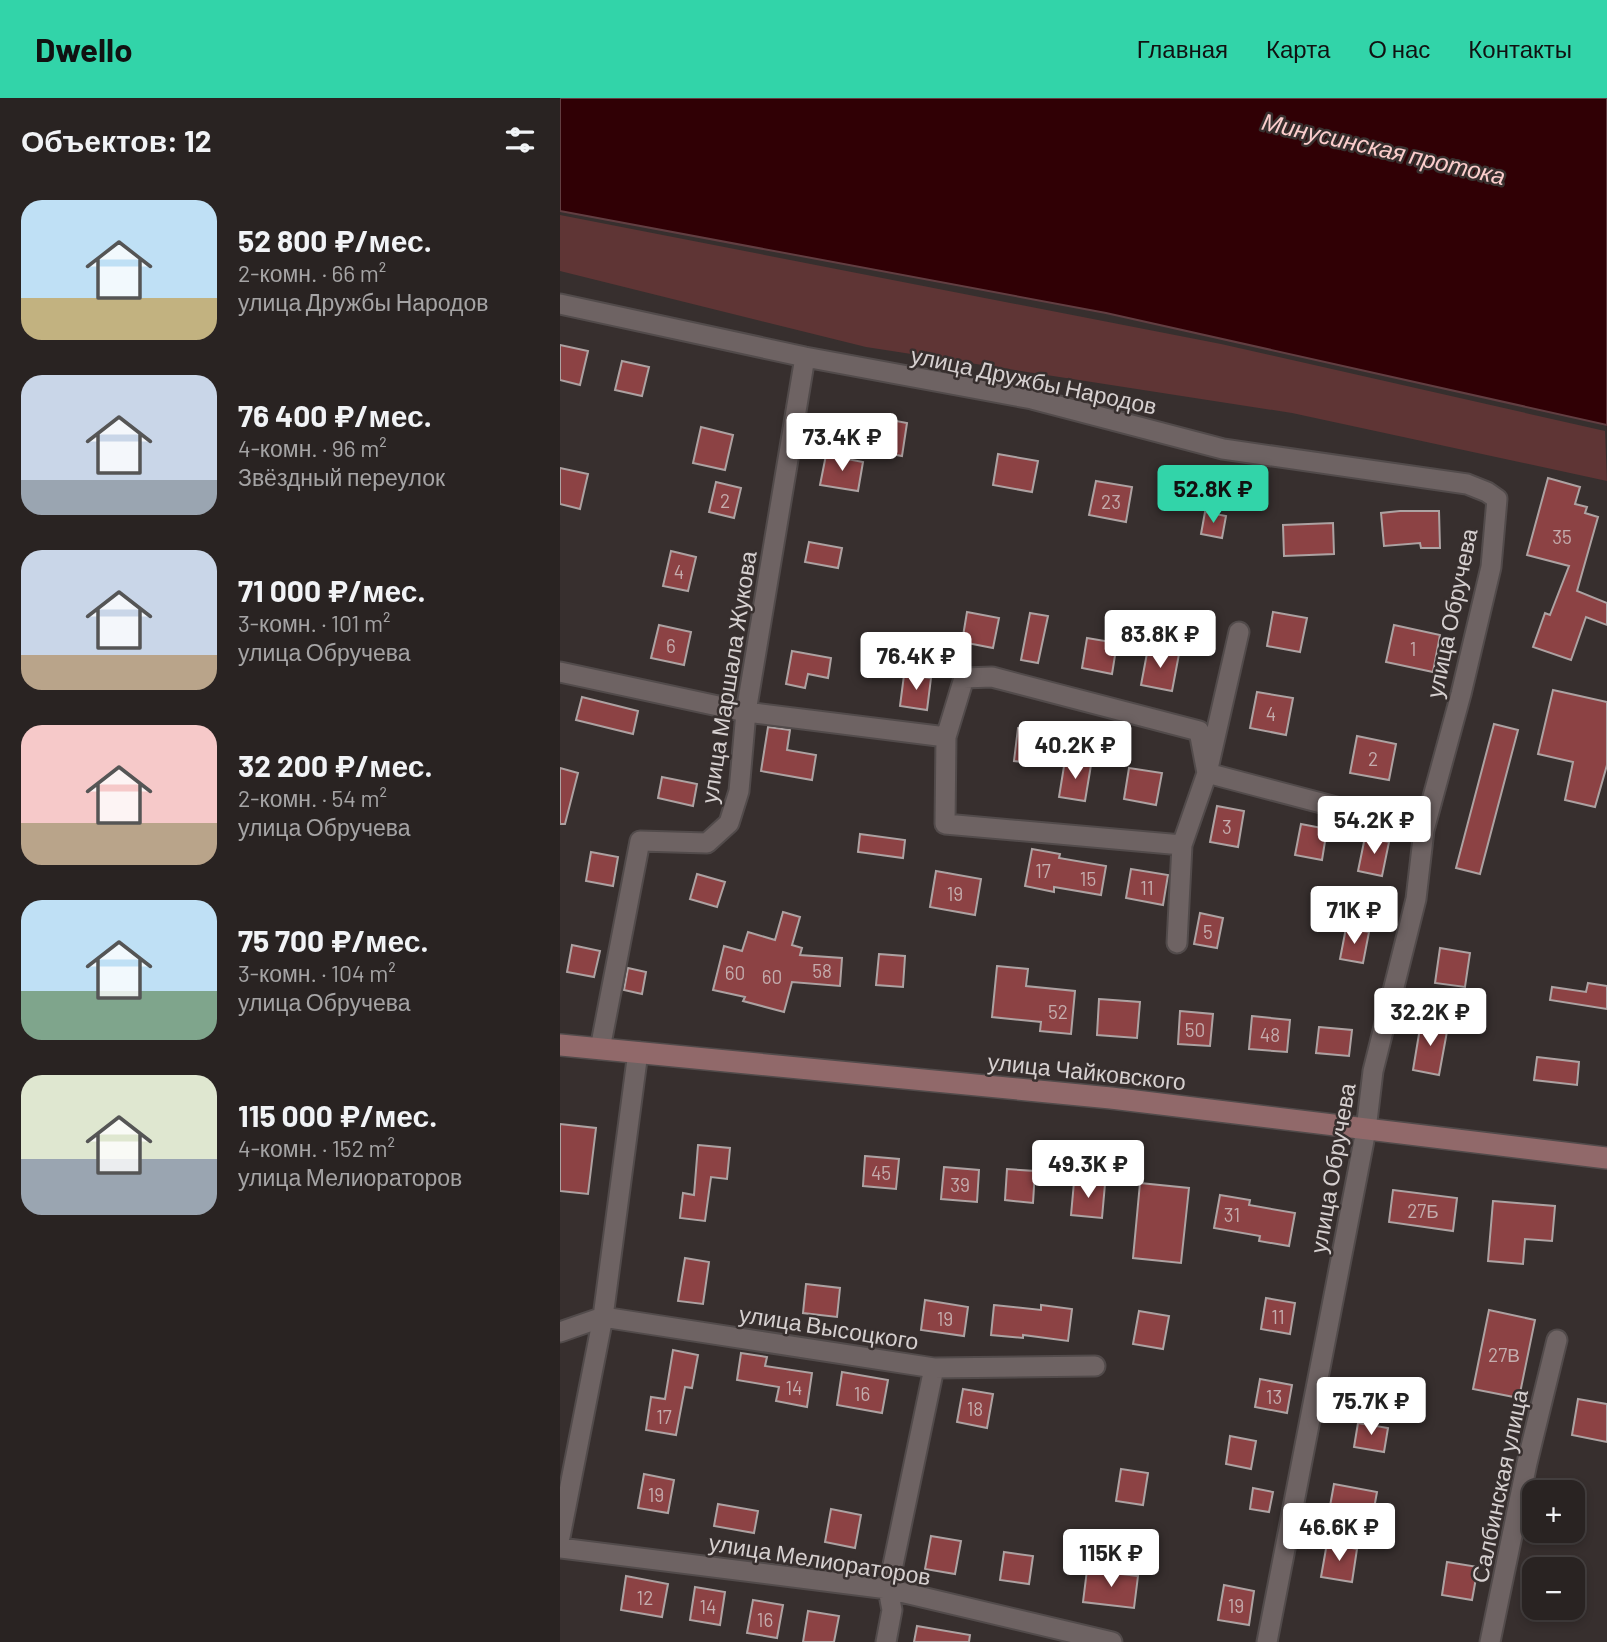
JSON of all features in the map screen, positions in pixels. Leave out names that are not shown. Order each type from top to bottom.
[{"type":"main road","name":"улица Чайковского","points":[[560,1045],[1111,1098],[1607,1158]]},
{"type":"street","name":"улица Дружбы Народов","points":[[560,304],[804,357],[1032,399],[1223,449],[1467,484],[1488,492],[1497,499]]},
{"type":"street","name":"улица Маршала Жукова","points":[[600,1049],[640,841],[708,843],[729,823],[739,791],[746,712],[804,357]]},
{"type":"street","name":"улица Обручева","points":[[1268,1642],[1366,1130],[1373,1072],[1416,899],[1424,830],[1461,694],[1491,567],[1497,499]]},
{"type":"street","points":[[1177,943],[1182,845],[1207,773],[1239,632]]},
{"type":"street","points":[[560,672],[746,712],[946,737]]},
{"type":"street","points":[[1182,845],[945,824],[946,737],[964,678],[992,677],[1199,731],[1207,773]]},
{"type":"street","points":[[1207,773],[1424,830]]},
{"type":"street","points":[[560,1537],[603,1317],[638,1052]]},
{"type":"street","name":"улица Высоцкого","points":[[560,1332],[603,1317],[934,1368],[1094,1366]]},
{"type":"street","name":"Салбинская улица","points":[[1490,1642],[1527,1463],[1558,1340]]},
{"type":"street","points":[[886,1642],[892,1610],[888,1588],[934,1368]]},
{"type":"street","name":"улица Мелиораторов","points":[[560,1548],[888,1588],[1112,1642]]},
{"type":"shaded area","points":[[560,215],[1221,344],[1605,431],[1607,481],[1292,413],[866,347],[560,271]]},
{"type":"water","name":"Минусинская протока","points":[[560,98],[1607,98],[1607,425],[1106,313],[560,211]]},
{"type":"building","points":[[560,345],[588,351],[580,385],[560,380]]},
{"type":"building","points":[[622,361],[649,367],[642,396],[615,390]]},
{"type":"building","points":[[880,418],[907,423],[902,456],[874,451]]},
{"type":"building","points":[[701,427],[733,435],[725,470],[693,463]]},
{"type":"building","points":[[998,454],[1038,461],[1032,492],[993,485]]},
{"type":"building","points":[[826,455],[863,462],[858,491],[820,485]]},
{"type":"building","points":[[560,468],[588,474],[580,509],[560,504]]},
{"type":"building","points":[[1548,478],[1580,487],[1575,504],[1587,507],[1585,513],[1598,517],[1577,591],[1607,603],[1607,625],[1586,617],[1571,660],[1533,647],[1545,613],[1550,615],[1569,566],[1527,555]]},
{"type":"building","points":[[1096,481],[1132,487],[1126,522],[1089,515]]},
{"type":"building","points":[[716,482],[741,488],[734,518],[709,512]]},
{"type":"building","points":[[1439,511],[1440,548],[1421,548],[1420,543],[1384,546],[1381,513]]},
{"type":"building","points":[[1205,512],[1226,516],[1222,538],[1201,534]]},
{"type":"building","points":[[1333,523],[1334,554],[1284,556],[1283,525]]},
{"type":"building","points":[[809,542],[842,548],[838,568],[805,562]]},
{"type":"building","points":[[671,551],[696,557],[688,591],[663,586]]},
{"type":"building","points":[[967,612],[999,618],[993,648],[962,642]]},
{"type":"building","points":[[1273,612],[1307,618],[1300,652],[1267,646]]},
{"type":"building","points":[[1030,613],[1048,616],[1038,663],[1021,660]]},
{"type":"building","points":[[659,625],[691,632],[684,665],[651,658]]},
{"type":"building","points":[[1394,625],[1440,635],[1433,672],[1386,662]]},
{"type":"building","points":[[1087,638],[1117,643],[1112,674],[1082,668]]},
{"type":"building","points":[[1148,648],[1179,654],[1172,691],[1141,685]]},
{"type":"building","points":[[792,651],[831,658],[828,678],[808,674],[805,688],[786,684]]},
{"type":"building","points":[[904,675],[931,678],[927,710],[900,706]]},
{"type":"building","points":[[1553,690],[1607,702],[1607,765],[1595,807],[1565,800],[1573,762],[1538,754]]},
{"type":"building","points":[[1257,692],[1293,698],[1286,735],[1250,728]]},
{"type":"building","points":[[582,697],[638,711],[633,734],[576,720]]},
{"type":"building","points":[[1494,724],[1518,730],[1480,874],[1456,868]]},
{"type":"building","points":[[768,727],[790,730],[787,750],[816,755],[812,780],[761,771]]},
{"type":"building","points":[[1018,728],[1045,731],[1042,764],[1014,761]]},
{"type":"building","points":[[1357,736],[1396,744],[1389,780],[1350,773]]},
{"type":"building","points":[[1065,760],[1091,765],[1085,801],[1059,797]]},
{"type":"building","points":[[560,768],[578,773],[565,824],[560,824]]},
{"type":"building","points":[[1129,768],[1162,773],[1156,805],[1124,799]]},
{"type":"building","points":[[662,777],[697,784],[693,806],[658,798]]},
{"type":"building","points":[[1217,806],[1244,811],[1238,847],[1210,842]]},
{"type":"building","points":[[1301,824],[1327,829],[1322,860],[1295,855]]},
{"type":"building","points":[[860,834],[905,840],[903,858],[858,852]]},
{"type":"building","points":[[1365,837],[1389,842],[1382,876],[1358,871]]},
{"type":"building","points":[[1032,849],[1060,854],[1059,858],[1106,866],[1101,895],[1054,887],[1054,892],[1025,886]]},
{"type":"building","points":[[591,852],[618,857],[613,886],[586,881]]},
{"type":"building","points":[[1131,869],[1168,875],[1163,905],[1126,898]]},
{"type":"building","points":[[936,871],[981,879],[975,915],[930,907]]},
{"type":"building","points":[[697,874],[725,882],[717,907],[690,899]]},
{"type":"building","points":[[783,912],[800,917],[792,945],[802,948],[800,955],[842,958],[840,986],[792,982],[784,1012],[743,1001],[745,997],[713,990],[724,946],[742,951],[748,932],[775,940]]},
{"type":"building","points":[[1200,913],[1223,918],[1217,948],[1194,944]]},
{"type":"building","points":[[1346,928],[1369,932],[1363,963],[1340,959]]},
{"type":"building","points":[[572,945],[600,951],[594,977],[567,972]]},
{"type":"building","points":[[1440,948],[1470,953],[1465,987],[1435,983]]},
{"type":"building","points":[[879,954],[905,956],[903,987],[876,985]]},
{"type":"building","points":[[997,966],[1028,969],[1026,986],[1075,991],[1071,1034],[1040,1031],[1041,1022],[992,1017]]},
{"type":"building","points":[[628,968],[646,972],[642,994],[624,990]]},
{"type":"building","points":[[1588,983],[1607,986],[1607,1009],[1550,1000],[1552,987],[1586,992]]},
{"type":"building","points":[[1099,999],[1140,1002],[1137,1038],[1097,1035]]},
{"type":"building","points":[[1180,1011],[1213,1014],[1210,1046],[1178,1044]]},
{"type":"building","points":[[1252,1016],[1290,1020],[1287,1052],[1249,1049]]},
{"type":"building","points":[[1421,1022],[1448,1026],[1439,1075],[1413,1070]]},
{"type":"building","points":[[1319,1027],[1352,1030],[1349,1056],[1316,1053]]},
{"type":"building","points":[[1537,1057],[1579,1062],[1577,1085],[1534,1080]]},
{"type":"building","points":[[560,1124],[596,1128],[588,1194],[560,1191]]},
{"type":"building","points":[[698,1145],[730,1148],[727,1179],[711,1177],[705,1221],[680,1218],[683,1193],[694,1195]]},
{"type":"building","points":[[865,1156],[899,1159],[896,1189],[863,1186]]},
{"type":"building","points":[[944,1167],[979,1170],[977,1202],[941,1199]]},
{"type":"building","points":[[1007,1169],[1035,1171],[1033,1203],[1005,1200]]},
{"type":"building","points":[[1074,1182],[1105,1184],[1102,1218],[1071,1215]]},
{"type":"building","points":[[1140,1183],[1189,1188],[1181,1263],[1133,1258]]},
{"type":"building","points":[[1393,1190],[1457,1198],[1453,1231],[1389,1222]]},
{"type":"building","points":[[1220,1195],[1250,1200],[1249,1205],[1295,1213],[1289,1246],[1259,1241],[1260,1236],[1214,1228]]},
{"type":"building","points":[[1493,1201],[1555,1206],[1552,1241],[1525,1239],[1523,1264],[1488,1261]]},
{"type":"building","points":[[685,1258],[709,1262],[703,1304],[678,1301]]},
{"type":"building","points":[[806,1284],[840,1288],[837,1317],[803,1313]]},
{"type":"building","points":[[1266,1298],[1295,1303],[1290,1334],[1261,1329]]},
{"type":"building","points":[[925,1300],[968,1307],[964,1336],[921,1330]]},
{"type":"building","points":[[994,1305],[1041,1310],[1041,1305],[1072,1309],[1068,1341],[1023,1335],[1023,1338],[991,1335]]},
{"type":"building","points":[[1489,1310],[1535,1320],[1519,1398],[1473,1389]]},
{"type":"building","points":[[1139,1311],[1169,1316],[1163,1349],[1133,1344]]},
{"type":"building","points":[[673,1350],[698,1355],[692,1388],[685,1387],[676,1435],[646,1430],[651,1397],[665,1399]]},
{"type":"building","points":[[741,1353],[767,1357],[765,1366],[812,1373],[807,1407],[776,1401],[779,1387],[737,1380]]},
{"type":"building","points":[[842,1372],[888,1380],[882,1413],[837,1405]]},
{"type":"building","points":[[1260,1379],[1292,1385],[1287,1413],[1255,1407]]},
{"type":"building","points":[[963,1389],[993,1394],[987,1428],[957,1422]]},
{"type":"building","points":[[1578,1399],[1607,1404],[1607,1442],[1572,1435]]},
{"type":"building","points":[[1358,1423],[1388,1428],[1384,1452],[1354,1447]]},
{"type":"building","points":[[1230,1436],[1256,1441],[1251,1469],[1226,1464]]},
{"type":"building","points":[[1121,1469],[1148,1473],[1143,1505],[1116,1501]]},
{"type":"building","points":[[644,1474],[674,1480],[668,1513],[638,1508]]},
{"type":"building","points":[[1334,1484],[1377,1492],[1371,1525],[1328,1517]]},
{"type":"building","points":[[1253,1488],[1273,1492],[1269,1512],[1250,1509]]},
{"type":"building","points":[[718,1504],[758,1511],[754,1533],[714,1526]]},
{"type":"building","points":[[831,1509],[861,1515],[855,1548],[825,1542]]},
{"type":"building","points":[[931,1536],[961,1541],[955,1574],[925,1569]]},
{"type":"building","points":[[1327,1543],[1357,1549],[1352,1582],[1321,1577]]},
{"type":"building","points":[[1004,1552],[1033,1556],[1029,1584],[1000,1580]]},
{"type":"building","points":[[1447,1562],[1478,1567],[1472,1600],[1442,1595]]},
{"type":"building","points":[[1087,1570],[1138,1576],[1134,1608],[1083,1602]]},
{"type":"building","points":[[626,1576],[668,1584],[662,1617],[621,1610]]},
{"type":"building","points":[[1224,1585],[1254,1591],[1249,1625],[1218,1620]]},
{"type":"building","points":[[695,1587],[725,1592],[720,1625],[690,1620]]},
{"type":"building","points":[[753,1600],[783,1605],[777,1638],[747,1633]]},
{"type":"building","points":[[808,1611],[839,1616],[834,1642],[803,1642]]},
{"type":"building","points":[[917,1626],[970,1635],[969,1642],[914,1642]]}]
